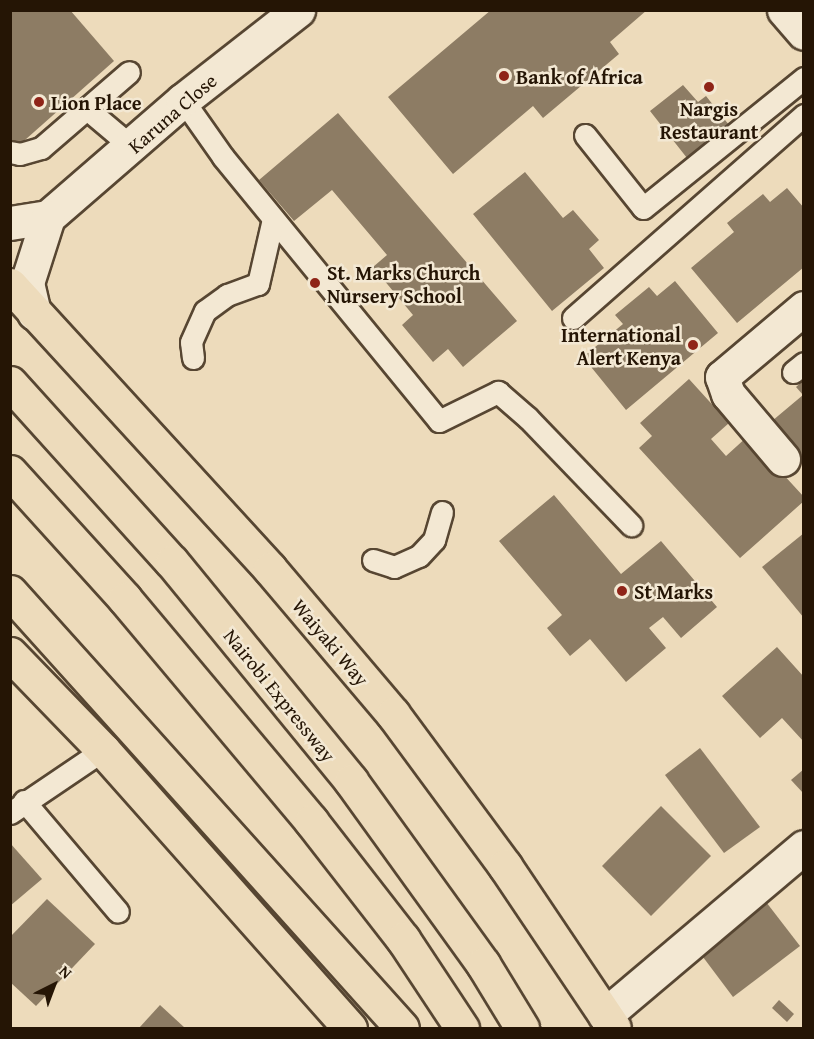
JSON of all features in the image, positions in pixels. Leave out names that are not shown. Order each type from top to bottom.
[{"type":"highway","name":"Waiyaki Way","points":[[10,285],[270,569],[393,714],[505,866],[610,1022]]},
{"type":"highway","name":"Nairobi Expressway","points":[[10,383],[171,562],[351,781],[483,964],[522,1029]]},
{"type":"highway","points":[[10,472],[125,599],[311,821],[403,939],[462,1029]]},
{"type":"highway","points":[[10,592],[402,1029]]},
{"type":"highway","points":[[10,654],[103,750],[350,1029]]},
{"type":"street","name":"Karuna Close","points":[[48,217],[132,147],[183,100],[298,10]]},
{"type":"street","points":[[784,10],[804,33]]},
{"type":"street","points":[[10,223],[48,217],[27,283],[34,313]]},
{"type":"street","points":[[783,459],[728,394],[722,376],[804,308]]},
{"type":"street","points":[[610,1022],[804,847]]},
{"type":"lane","points":[[10,152],[20,154],[41,148],[129,72]]},
{"type":"lane","points":[[585,135],[643,208],[804,78]]},
{"type":"lane","points":[[183,100],[273,219],[439,421],[498,392],[528,418],[631,525]]},
{"type":"lane","points":[[87,109],[132,147]]},
{"type":"lane","points":[[573,318],[804,115]]},
{"type":"lane","points":[[193,357],[191,342],[205,311],[227,294],[258,284],[273,219]]},
{"type":"lane","points":[[373,560],[394,567],[419,556],[434,540],[442,512]]},
{"type":"lane","points":[[103,750],[17,807],[118,912]]},
{"type":"building","name":"Lion Place","points":[[10,10],[70,10],[114,61],[16,148],[10,142]]},
{"type":"building","name":"Bank of Africa","points":[[491,10],[647,10],[610,42],[619,54],[543,118],[533,106],[453,174],[388,97]]},
{"type":"building","points":[[683,85],[698,102],[706,96],[729,125],[687,158],[650,111]]},
{"type":"building","points":[[338,113],[517,321],[463,367],[448,349],[433,362],[402,325],[413,315],[373,267],[387,255],[332,190],[294,221],[259,180]]},
{"type":"building","points":[[525,172],[563,218],[573,210],[599,240],[589,249],[604,268],[552,311],[473,214]]},
{"type":"building","points":[[787,188],[804,208],[804,267],[737,323],[691,268],[734,232],[727,223],[763,194],[770,202]]},
{"type":"building","points":[[675,281],[718,333],[626,410],[583,357],[623,324],[615,315],[649,287],[657,296]]},
{"type":"building","points":[[689,379],[729,423],[711,439],[726,456],[748,436],[804,497],[804,501],[740,558],[639,448],[652,436],[640,423]]},
{"type":"building","points":[[804,380],[804,458],[772,421],[803,395],[796,387]]},
{"type":"building","name":"St Marks","points":[[554,495],[621,574],[661,541],[717,607],[681,638],[663,617],[649,628],[666,648],[626,682],[590,639],[570,656],[547,628],[562,615],[499,541]]},
{"type":"building","points":[[804,533],[804,618],[762,567]]},
{"type":"building","points":[[777,647],[804,677],[804,742],[782,718],[760,738],[722,696]]},
{"type":"building","points":[[700,748],[760,827],[724,853],[665,775]]},
{"type":"building","points":[[804,769],[804,794],[791,780]]},
{"type":"building","points":[[661,806],[711,856],[651,916],[602,866]]},
{"type":"building","points":[[10,843],[42,879],[10,906]]},
{"type":"building","points":[[763,898],[800,946],[733,997],[697,949]]},
{"type":"building","points":[[47,899],[95,944],[36,1006],[10,982],[10,937]]},
{"type":"building","points":[[779,1000],[794,1014],[787,1022],[772,1008]]},
{"type":"building","points":[[160,1005],[185,1028],[139,1028]]},
{"type":"place","name":"Bank of Africa","points":[[504,76]]},
{"type":"place","name":"Nargis Restaurant","points":[[709,87]]},
{"type":"place","name":"Lion Place","points":[[39,102]]},
{"type":"place","name":"St. Marks Church Nursery School","points":[[315,283]]},
{"type":"place","name":"International Alert Kenya","points":[[693,345]]},
{"type":"place","name":"St Marks","points":[[622,591]]}]
